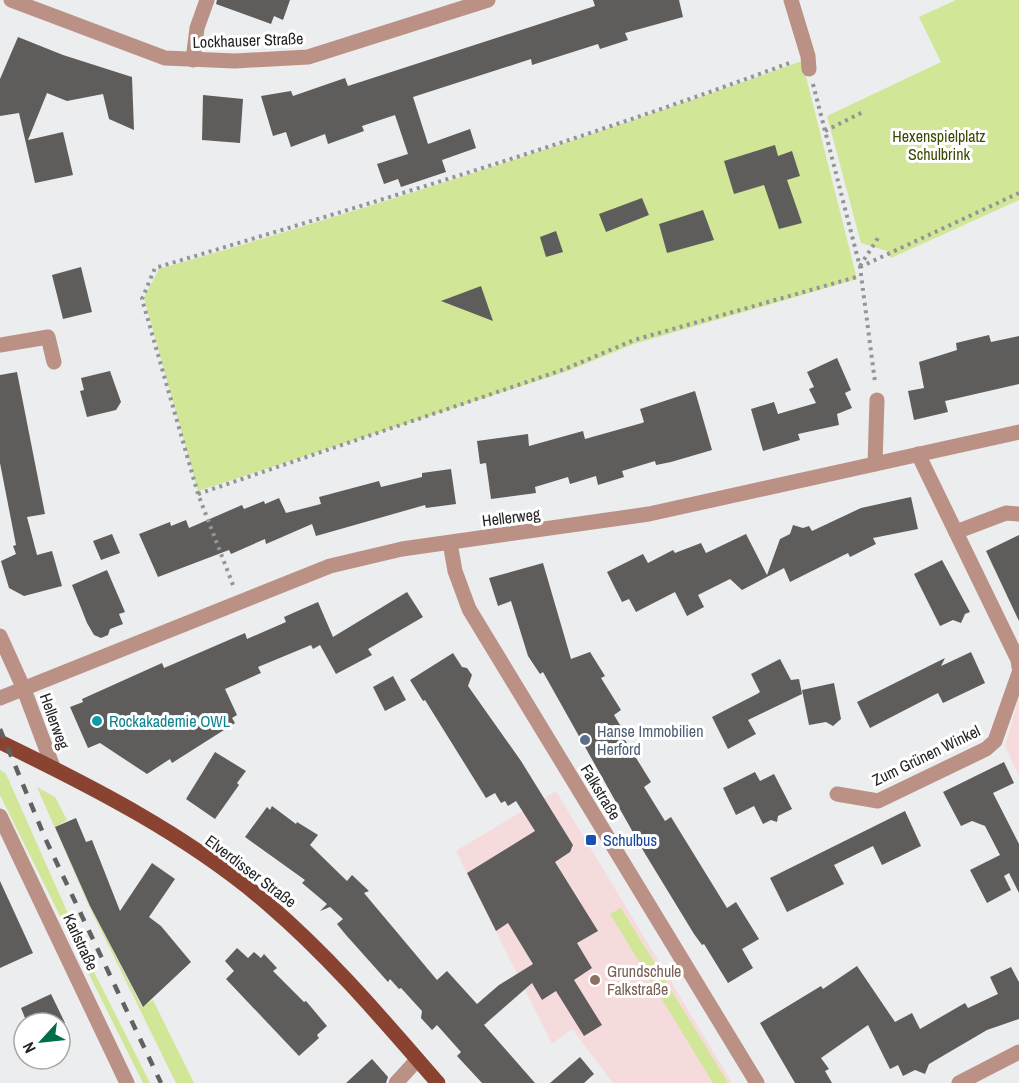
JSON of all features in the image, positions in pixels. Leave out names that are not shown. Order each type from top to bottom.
[{"type":"main road","name":"Elverdisser Straße","points":[[0,742],[53,767],[160,827],[227,872],[267,903],[337,970],[438,1083]]},
{"type":"street","name":"Lockhauser Straße","points":[[11,0],[165,58],[193,60],[289,60],[308,57],[488,0]]},
{"type":"street","points":[[193,60],[196,28],[207,0]]},
{"type":"street","points":[[791,0],[808,63]]},
{"type":"street","points":[[0,345],[48,336],[54,362]]},
{"type":"street","points":[[874,464],[877,400]]},
{"type":"street","name":"Hellerweg","points":[[0,698],[330,566],[371,555],[615,521],[1019,432]]},
{"type":"street","points":[[918,454],[1018,660],[1019,667]]},
{"type":"street","points":[[956,532],[1006,513],[1019,514]]},
{"type":"street","name":"Falkstraße","points":[[450,543],[454,571],[469,609],[757,1083]]},
{"type":"street","points":[[0,636],[23,687]]},
{"type":"street","name":"Zum Grünen Winkel","points":[[837,794],[878,801],[986,749],[995,741],[1019,673]]},
{"type":"street","name":"Hellerweg","points":[[23,687],[53,767]]},
{"type":"street","name":"Karlstraße","points":[[0,816],[127,1083]]},
{"type":"street","points":[[959,1083],[1019,1052]]},
{"type":"street","points":[[396,1083],[417,1060]]},
{"type":"path","points":[[240,602],[198,494],[142,300],[155,268],[317,220],[808,63],[860,267],[877,400]]},
{"type":"path","points":[[825,131],[865,111]]},
{"type":"path","points":[[860,267],[1019,193]]},
{"type":"path","points":[[860,267],[878,238]]},
{"type":"path","points":[[198,494],[565,369],[634,340],[860,276]]},
{"type":"shaded area","points":[[1019,697],[1019,776],[1005,746]]},
{"type":"shaded area","name":"Grundschule Falkstraße","points":[[556,791],[732,1083],[613,1083],[572,1029],[552,1044],[456,851]]},
{"type":"green space","name":"Hexenspielplatz Schulbrink","points":[[956,0],[1019,0],[1019,200],[891,258],[887,251],[861,243],[827,116],[941,62],[919,17]]},
{"type":"green space","points":[[802,61],[857,279],[634,344],[565,372],[198,491],[144,298],[159,269],[482,170]]},
{"type":"green space","points":[[0,770],[6,774],[93,970],[150,1083],[143,1083],[0,795]]},
{"type":"green space","points":[[37,787],[55,797],[67,820],[55,827],[90,906],[142,1007],[153,1000],[194,1083],[176,1083],[89,906]]},
{"type":"green space","points":[[621,908],[728,1083],[713,1083],[610,914]]},
{"type":"building","points":[[217,0],[290,0],[283,20],[274,16],[271,24],[216,4]]},
{"type":"building","points":[[593,0],[679,0],[683,17],[625,33],[628,40],[600,49],[598,44],[532,65],[531,59],[413,97],[428,144],[470,129],[476,148],[442,160],[446,172],[401,187],[398,179],[384,184],[377,164],[408,154],[395,115],[362,126],[364,131],[328,144],[325,134],[291,147],[286,132],[273,136],[261,96],[291,91],[293,96],[345,78],[348,86],[595,6]]},
{"type":"building","points":[[18,37],[63,55],[132,77],[134,130],[109,119],[103,94],[67,101],[47,93],[28,140],[63,132],[73,175],[35,183],[19,113],[0,116],[0,79]]},
{"type":"building","points":[[203,95],[243,99],[240,143],[202,140]]},
{"type":"building","points":[[775,145],[778,156],[792,151],[800,176],[787,180],[802,223],[779,229],[764,185],[734,194],[724,161]]},
{"type":"building","points":[[642,198],[649,215],[606,232],[599,214]]},
{"type":"building","points":[[703,210],[714,240],[667,253],[659,224]]},
{"type":"building","points":[[556,231],[563,252],[546,257],[540,237]]},
{"type":"building","points":[[81,267],[92,312],[63,319],[52,275]]},
{"type":"building","points":[[481,286],[493,321],[441,301]]},
{"type":"building","points":[[989,335],[991,342],[1019,336],[1019,384],[945,401],[948,412],[914,420],[908,391],[924,388],[919,362],[957,350],[956,343]]},
{"type":"building","points":[[837,358],[851,390],[845,393],[852,408],[837,414],[839,425],[798,434],[800,440],[763,451],[751,409],[774,402],[778,414],[816,403],[809,389],[814,387],[807,372]]},
{"type":"building","points":[[110,371],[121,402],[116,410],[87,417],[80,391],[84,390],[81,378]]},
{"type":"building","points":[[17,372],[45,514],[27,517],[37,555],[52,551],[62,586],[24,596],[9,588],[1,561],[16,554],[13,546],[16,545],[0,463],[0,375]]},
{"type":"building","points":[[695,391],[712,450],[671,462],[656,465],[655,461],[622,471],[624,477],[598,485],[596,476],[570,484],[568,477],[535,487],[536,493],[491,499],[486,463],[480,464],[477,441],[528,434],[529,446],[583,431],[585,439],[642,423],[644,422],[640,409]]},
{"type":"building","points":[[451,469],[456,504],[426,508],[425,505],[316,536],[312,524],[266,544],[265,539],[231,554],[229,550],[158,577],[139,534],[170,522],[171,526],[186,520],[189,528],[242,505],[244,509],[279,498],[286,513],[321,504],[319,497],[379,481],[381,487],[422,477],[422,473]]},
{"type":"building","points":[[911,497],[918,529],[873,538],[876,544],[850,557],[848,553],[790,582],[784,568],[742,590],[730,579],[698,595],[704,607],[687,616],[675,592],[636,612],[629,599],[622,602],[607,572],[643,554],[648,563],[673,550],[675,553],[701,543],[706,553],[746,534],[767,575],[780,539],[790,534],[793,525],[803,528],[809,526],[812,531],[861,508]]},
{"type":"building","points":[[112,534],[120,553],[101,560],[93,541]]},
{"type":"building","points":[[1019,535],[1019,621],[986,551]]},
{"type":"building","points":[[942,560],[970,612],[965,614],[961,623],[953,620],[940,626],[914,574]]},
{"type":"building","points":[[543,563],[571,659],[590,652],[605,676],[601,678],[621,710],[614,715],[623,730],[620,732],[651,782],[644,787],[665,821],[671,817],[727,908],[736,902],[759,939],[742,949],[753,968],[728,983],[704,944],[702,945],[694,934],[644,852],[543,672],[540,674],[528,656],[511,601],[498,606],[489,578]]},
{"type":"building","points":[[107,570],[125,612],[119,614],[123,624],[110,629],[108,635],[101,638],[94,635],[87,623],[72,585]]},
{"type":"building","points":[[407,592],[423,617],[368,649],[372,655],[336,674],[320,645],[313,649],[311,645],[258,667],[261,673],[225,689],[237,715],[232,718],[235,723],[172,763],[170,759],[147,774],[100,743],[88,748],[70,707],[83,702],[82,699],[162,663],[164,668],[245,633],[247,639],[286,622],[284,617],[318,602],[333,637]]},
{"type":"building","points":[[971,652],[985,683],[943,703],[938,693],[870,728],[857,702],[945,658],[941,666]]},
{"type":"building","points":[[453,653],[462,667],[467,668],[472,675],[468,686],[521,761],[573,845],[570,852],[555,862],[598,931],[577,943],[592,968],[574,980],[602,1025],[584,1036],[556,991],[542,1000],[532,983],[484,1025],[535,1083],[482,1083],[457,1056],[461,1052],[437,1025],[432,1030],[421,1018],[422,1011],[401,988],[399,989],[390,979],[388,982],[346,935],[337,924],[343,919],[330,907],[320,911],[327,904],[302,883],[305,880],[245,837],[267,807],[270,810],[272,806],[296,824],[297,822],[318,835],[310,845],[347,881],[352,875],[369,891],[364,893],[437,980],[447,971],[477,1004],[499,985],[533,964],[508,923],[496,931],[467,873],[535,831],[516,801],[508,806],[505,801],[501,803],[495,793],[486,798],[410,680]]},
{"type":"building","points":[[780,659],[791,680],[799,679],[802,694],[748,720],[756,734],[728,749],[712,717],[760,692],[751,674]]},
{"type":"building","points":[[393,676],[406,700],[385,711],[373,687]]},
{"type":"building","points":[[834,683],[841,719],[833,726],[826,722],[809,725],[802,690]]},
{"type":"building","points":[[215,752],[246,771],[215,819],[186,799]]},
{"type":"building","points":[[1004,762],[1014,783],[993,793],[1019,844],[1019,893],[1009,873],[1004,876],[1011,890],[987,903],[970,870],[1000,855],[985,826],[972,821],[961,826],[943,792]]},
{"type":"building","points":[[755,772],[760,781],[774,774],[792,809],[778,816],[777,822],[771,820],[763,824],[754,806],[736,815],[723,788]]},
{"type":"building","points":[[905,811],[921,846],[882,865],[873,846],[834,865],[844,884],[787,912],[770,878]]},
{"type":"building","points":[[76,818],[86,842],[92,840],[120,911],[152,863],[175,879],[149,917],[161,926],[191,962],[143,1007],[90,906],[55,827]]},
{"type":"building","points":[[0,881],[33,953],[0,968]]},
{"type":"building","points":[[237,948],[248,958],[254,952],[261,958],[264,954],[277,968],[273,971],[304,1002],[306,1001],[327,1026],[317,1035],[319,1038],[299,1056],[226,979],[234,971],[225,961]]},
{"type":"building","points":[[857,966],[895,1022],[912,1013],[920,1029],[965,1003],[968,1008],[998,994],[990,977],[1011,967],[1019,982],[1019,1019],[987,1030],[929,1064],[925,1074],[915,1070],[903,1076],[898,1065],[890,1069],[868,1025],[821,1058],[829,1069],[825,1071],[832,1083],[795,1083],[760,1023],[821,986],[823,989]]},
{"type":"building","points":[[51,994],[59,1011],[22,1011],[21,1008]]},
{"type":"building","points":[[580,1057],[594,1074],[584,1083],[550,1083]]},
{"type":"building","points":[[372,1059],[388,1077],[386,1083],[346,1083]]},
{"type":"railway","points":[[0,729],[45,838],[161,1083]]},
{"type":"place","name":"Rockakademie OWL","points":[[97,721]]},
{"type":"place","name":"Hanse Immobilien Herford","points":[[585,740]]},
{"type":"place","name":"Schulbus","points":[[591,840]]},
{"type":"place","name":"Grundschule Falkstraße","points":[[595,980]]}]
